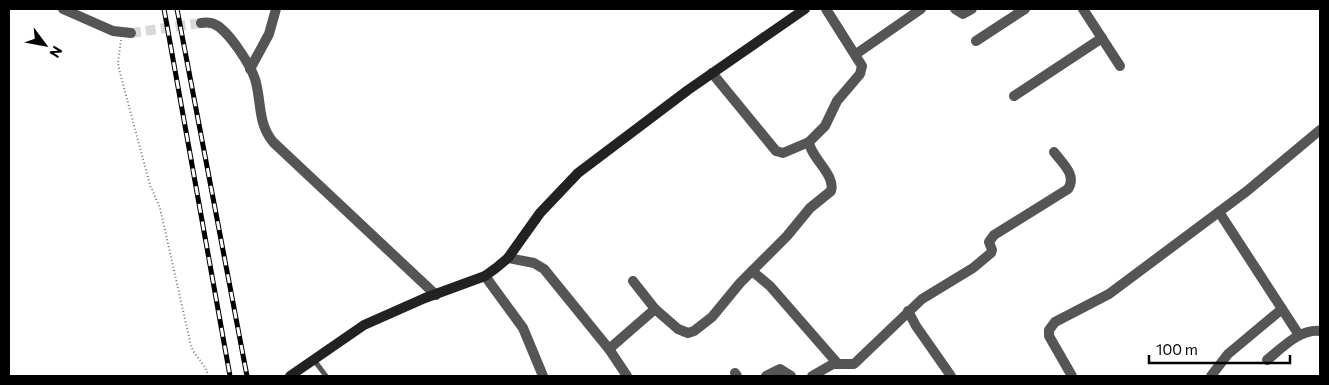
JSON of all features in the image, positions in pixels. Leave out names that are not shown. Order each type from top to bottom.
[{"type":"street","points":[[63,9],[127,33]]},
{"type":"street","points":[[250,69],[269,34],[276,9]]},
{"type":"street","points":[[290,376],[364,325],[436,294],[485,276],[508,258],[540,213],[578,173],[712,73],[805,9]]},
{"type":"street","points":[[712,73],[776,151],[783,153],[809,142],[825,126],[837,101],[860,74],[862,66],[826,9]]},
{"type":"street","points":[[856,54],[921,9]]},
{"type":"street","points":[[955,9],[963,14],[972,9]]},
{"type":"street","points":[[976,41],[1025,9]]},
{"type":"street","points":[[1083,9],[1120,66]]},
{"type":"street","points":[[201,23],[208,22],[219,26],[250,69],[256,83],[260,120],[267,135],[436,294]]},
{"type":"street","points":[[1014,96],[1102,38]]},
{"type":"street","points":[[1072,376],[1049,336],[1049,330],[1055,322],[1109,294],[1219,212],[1320,130]]},
{"type":"street","points":[[633,281],[655,309],[678,329],[688,333],[694,331],[712,317],[752,270],[787,236],[810,208],[832,189],[831,182],[811,150],[809,142]]},
{"type":"street","points":[[812,376],[829,366],[854,364],[908,311],[936,290],[973,268],[989,255],[992,250],[990,240],[994,235],[1068,189],[1072,182],[1072,177],[1054,152]]},
{"type":"street","points":[[1219,212],[1299,335]]},
{"type":"street","points":[[508,258],[529,261],[541,266],[609,348],[627,376]]},
{"type":"street","points":[[752,270],[775,292],[838,364]]},
{"type":"street","points":[[485,276],[523,328],[543,376]]},
{"type":"street","points":[[609,348],[655,309]]},
{"type":"street","points":[[1211,376],[1228,354],[1282,309]]},
{"type":"street","points":[[908,311],[916,326],[951,376]]},
{"type":"street","points":[[1267,360],[1299,335],[1309,331],[1320,331]]},
{"type":"street","points":[[766,376],[780,369],[791,376]]},
{"type":"lane","points":[[314,360],[326,376]]},
{"type":"path","points":[[127,33],[118,63],[120,73],[150,185],[160,208],[191,346],[194,354],[204,364],[208,376]]},
{"type":"tunnel","points":[[131,33],[201,23]]},
{"type":"railway","points":[[164,9],[230,376]]},
{"type":"railway","points":[[177,9],[247,376]]}]
